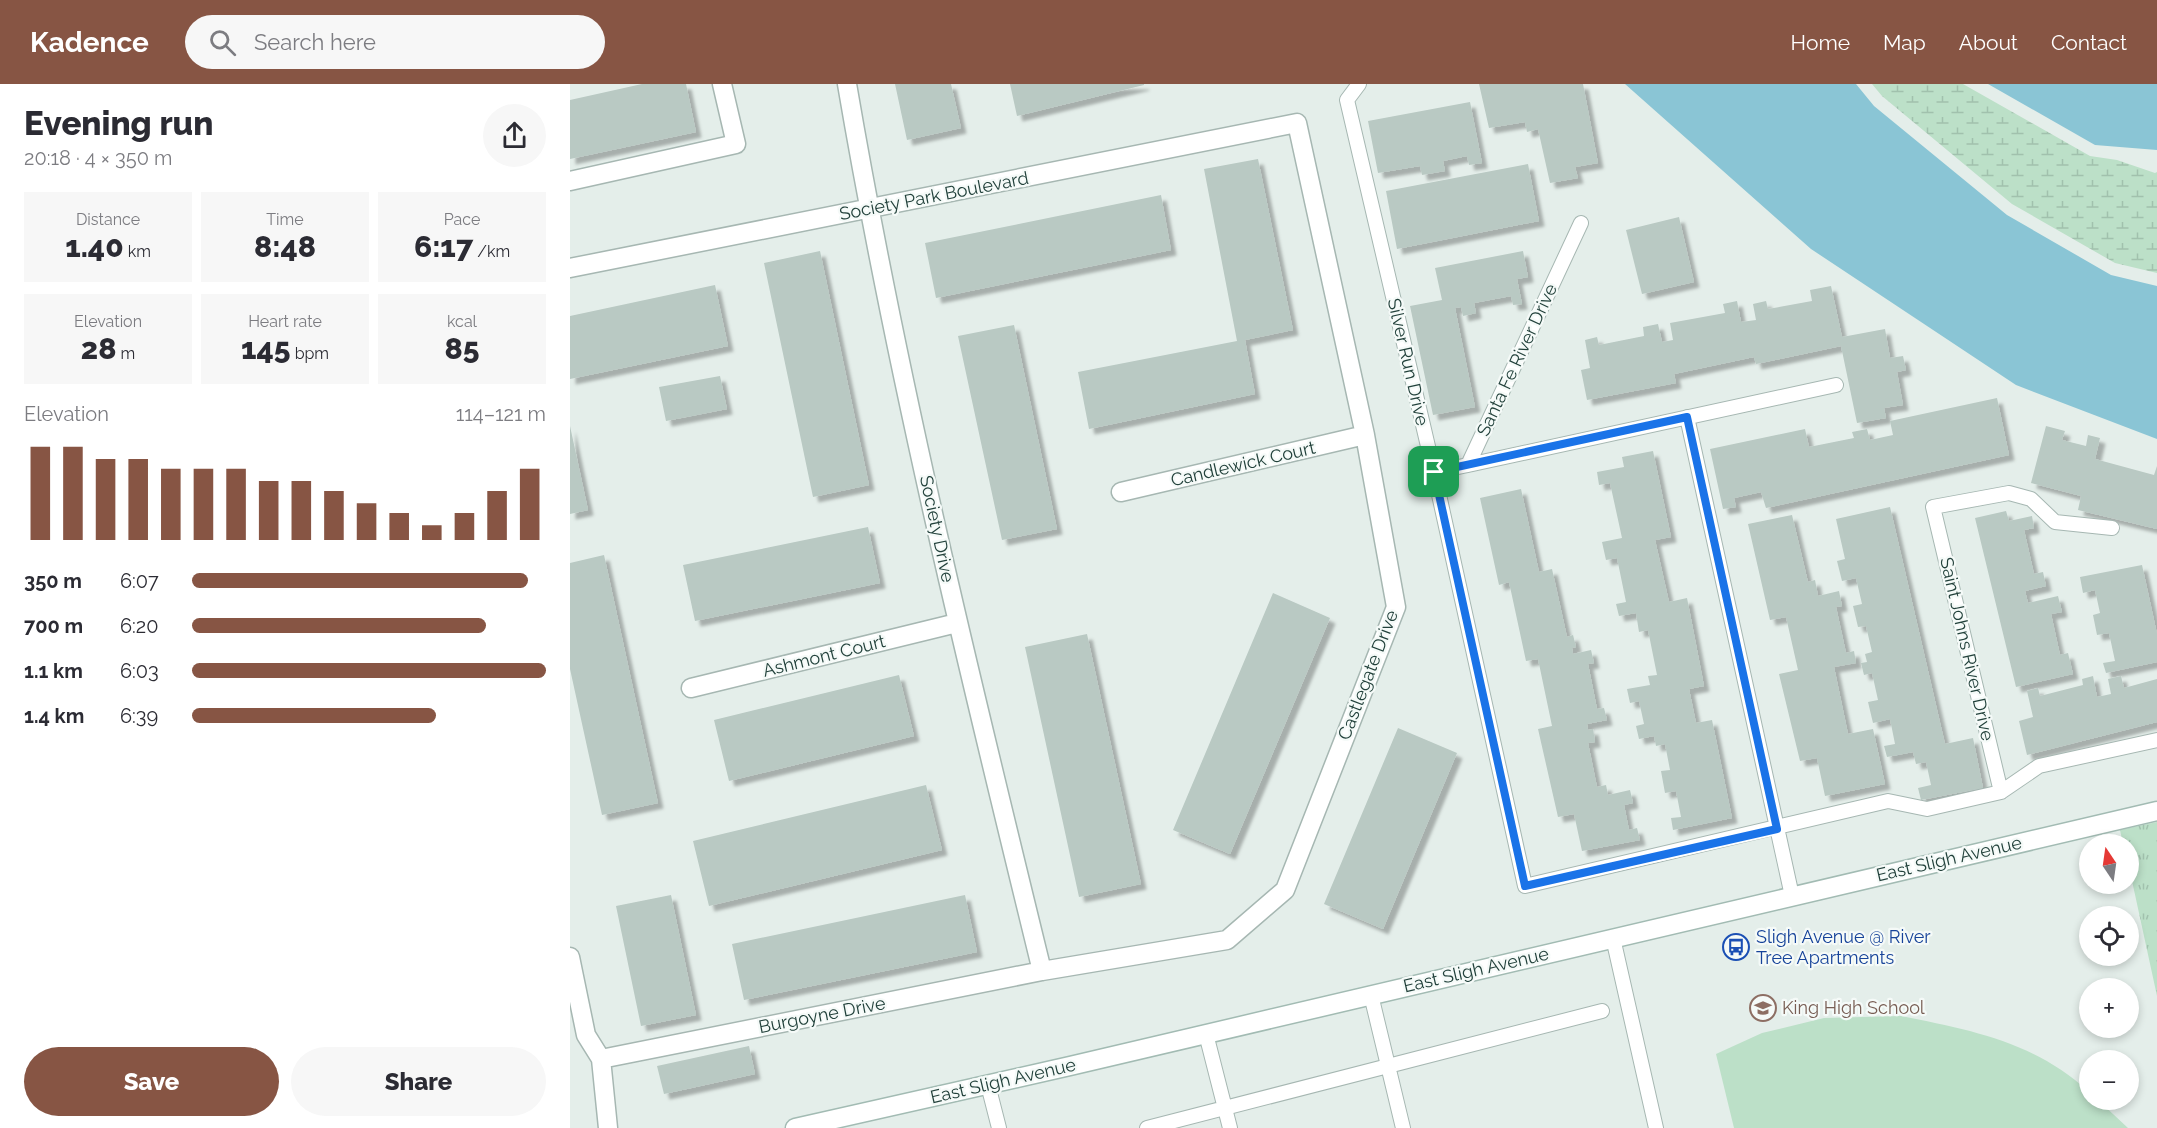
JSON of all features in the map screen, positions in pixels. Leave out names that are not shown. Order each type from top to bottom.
[{"type":"street","points":[[570,181],[736,144],[723,84]]},
{"type":"street","name":"Society Drive","points":[[847,84],[868,210],[957,623],[1042,971]]},
{"type":"street","name":"Society Park Boulevard","points":[[570,268],[1297,123]]},
{"type":"street","name":"Castlegate Drive","points":[[1042,971],[1227,940],[1285,890],[1396,607],[1365,435],[1297,123]]},
{"type":"street","name":"Candlewick Court","points":[[1121,492],[1365,435]]},
{"type":"street","name":"Ashmont Court","points":[[691,688],[957,623]]},
{"type":"street","name":"East Sligh Avenue","points":[[795,1128],[2157,812]]},
{"type":"street","points":[[570,957],[586,1035],[602,1059],[608,1128]]},
{"type":"street","name":"Burgoyne Drive","points":[[602,1059],[1042,971]]},
{"type":"lane","name":"Silver Run Drive","points":[[1359,84],[1347,100],[1434,472],[1525,886],[1777,829]]},
{"type":"lane","name":"Santa Fe River Drive","points":[[1468,465],[1581,223]]},
{"type":"lane","points":[[1434,472],[1836,385]]},
{"type":"lane","points":[[1687,417],[1792,896]]},
{"type":"lane","name":"Saint Johns River Drive","points":[[2001,792],[1933,507],[2009,493],[2031,498],[2055,522],[2112,528]]},
{"type":"lane","points":[[1777,829],[1887,801],[1927,809],[2001,792],[2039,766],[2157,740]]},
{"type":"lane","points":[[1613,938],[1656,1128]]},
{"type":"lane","points":[[1371,995],[1403,1128]]},
{"type":"lane","points":[[1147,1128],[1602,1011]]},
{"type":"lane","points":[[1206,1034],[1230,1128]]},
{"type":"lane","points":[[988,1085],[999,1128]]},
{"type":"green space","points":[[1872,84],[1963,84],[2090,156],[2117,160],[2157,172],[2157,273],[2115,263],[2012,204],[1882,96]]},
{"type":"green space","points":[[2157,822],[2157,996],[2135,894],[2139,894],[2139,834],[2121,834],[2120,830]]},
{"type":"green space","points":[[1901,1016],[1977,1033],[2001,1041],[2047,1061],[2079,1084],[2079,1110],[2109,1110],[2128,1128],[1734,1128],[1716,1054],[1762,1033],[1824,1018]]},
{"type":"water","points":[[1625,84],[1856,84],[1874,106],[2007,215],[2111,275],[2157,286],[2157,439],[2016,385],[1811,249]]},
{"type":"water","points":[[1988,84],[2157,84],[2157,150],[2095,145]]},
{"type":"building","points":[[642,84],[686,84],[696,132],[570,159],[570,100]]},
{"type":"building","points":[[895,84],[951,84],[961,128],[907,140]]},
{"type":"building","points":[[1010,84],[1144,84],[1144,85],[1017,116]]},
{"type":"building","points":[[1479,84],[1583,84],[1598,163],[1575,167],[1578,178],[1550,183],[1538,129],[1527,132],[1525,122],[1489,128]]},
{"type":"building","points":[[1470,102],[1482,163],[1469,165],[1467,156],[1443,161],[1445,171],[1422,175],[1420,166],[1378,173],[1368,121]]},
{"type":"building","points":[[1258,159],[1293,330],[1245,340],[1255,394],[1089,429],[1078,372],[1237,341],[1204,169]]},
{"type":"building","points":[[1528,164],[1539,221],[1397,249],[1386,191]]},
{"type":"building","points":[[1161,195],[1171,250],[936,298],[925,243]]},
{"type":"building","points":[[1679,217],[1694,282],[1642,294],[1626,230]]},
{"type":"building","points":[[820,251],[869,485],[813,497],[764,263]]},
{"type":"building","points":[[1523,251],[1528,277],[1517,279],[1522,304],[1513,305],[1511,296],[1474,303],[1476,313],[1463,316],[1461,307],[1455,308],[1475,407],[1433,415],[1410,306],[1442,300],[1435,268]]},
{"type":"building","points":[[715,285],[728,346],[570,379],[570,316]]},
{"type":"building","points":[[1831,286],[1842,337],[1885,329],[1890,358],[1903,356],[1906,370],[1897,372],[1903,405],[1884,408],[1886,418],[1857,423],[1841,346],[1756,364],[1754,357],[1674,374],[1676,383],[1587,400],[1581,370],[1590,368],[1585,340],[1597,337],[1599,345],[1644,336],[1643,327],[1658,324],[1662,342],[1673,340],[1670,323],[1725,313],[1723,304],[1737,301],[1741,322],[1756,320],[1753,304],[1766,301],[1768,309],[1812,301],[1810,290]]},
{"type":"building","points":[[1014,325],[1057,529],[1002,540],[958,336]]},
{"type":"building","points":[[720,376],[727,409],[666,421],[659,387]]},
{"type":"building","points":[[1997,398],[2009,455],[1766,508],[1761,492],[1734,498],[1736,507],[1723,509],[1710,449],[1805,429],[1809,447],[1854,438],[1852,432],[1867,429],[1870,440],[1893,435],[1890,421]]},
{"type":"building","points":[[570,426],[588,510],[570,514]]},
{"type":"building","points":[[2046,426],[2065,431],[2062,440],[2086,446],[2088,435],[2100,438],[2095,459],[2154,475],[2157,466],[2157,529],[2078,510],[2081,496],[2031,483]]},
{"type":"building","points":[[1653,451],[1671,537],[1655,540],[1669,602],[1687,598],[1704,686],[1689,689],[1696,723],[1712,720],[1732,818],[1673,830],[1671,818],[1681,817],[1676,791],[1665,793],[1661,771],[1670,770],[1665,744],[1656,746],[1654,736],[1639,739],[1636,726],[1644,724],[1639,701],[1630,703],[1627,689],[1650,685],[1648,676],[1657,675],[1648,630],[1639,632],[1636,613],[1619,616],[1616,604],[1626,602],[1617,558],[1606,560],[1602,542],[1622,538],[1610,483],[1599,485],[1597,472],[1624,467],[1622,457]]},
{"type":"building","points":[[1521,489],[1539,572],[1552,569],[1567,637],[1573,635],[1576,647],[1572,648],[1573,654],[1591,650],[1594,663],[1588,664],[1597,709],[1604,708],[1607,720],[1587,724],[1588,730],[1593,729],[1595,742],[1588,743],[1597,787],[1606,785],[1608,795],[1630,790],[1633,803],[1624,805],[1629,830],[1637,828],[1640,840],[1582,851],[1574,814],[1558,817],[1538,729],[1552,726],[1538,659],[1526,661],[1509,582],[1499,585],[1480,498]]},
{"type":"building","points":[[1890,507],[1945,744],[1973,738],[1983,788],[1921,800],[1918,788],[1931,785],[1926,762],[1916,764],[1913,752],[1887,757],[1884,746],[1895,744],[1890,719],[1873,723],[1868,702],[1878,700],[1872,673],[1864,675],[1861,663],[1867,662],[1865,654],[1872,652],[1866,626],[1858,627],[1853,606],[1862,604],[1856,578],[1842,581],[1837,561],[1845,559],[1836,519]]},
{"type":"building","points":[[2006,511],[2009,521],[2032,516],[2034,528],[2024,530],[2034,574],[2043,572],[2046,586],[2025,591],[2028,603],[2058,596],[2062,612],[2051,614],[2060,655],[2068,653],[2073,674],[2016,687],[1975,518]]},
{"type":"building","points":[[1792,515],[1808,582],[1815,580],[1818,596],[1839,591],[1842,606],[1836,607],[1846,653],[1854,651],[1856,663],[1834,667],[1848,734],[1873,729],[1885,784],[1825,796],[1817,758],[1800,761],[1779,674],[1798,670],[1786,617],[1770,620],[1748,524]]},
{"type":"building","points":[[868,527],[880,583],[695,621],[683,565]]},
{"type":"building","points":[[604,555],[658,803],[602,815],[570,669],[570,563]]},
{"type":"building","points":[[2142,565],[2157,634],[2157,662],[2106,673],[2103,663],[2115,661],[2109,633],[2097,635],[2093,615],[2100,613],[2095,590],[2083,593],[2080,577]]},
{"type":"building","points":[[1273,593],[1330,618],[1230,854],[1173,830]]},
{"type":"building","points":[[1087,634],[1141,884],[1079,897],[1025,647]]},
{"type":"building","points":[[899,675],[914,736],[729,781],[714,720]]},
{"type":"building","points":[[2093,676],[2097,697],[2111,694],[2108,679],[2121,676],[2124,688],[2157,679],[2157,722],[2027,755],[2019,721],[2033,717],[2027,691],[2038,688],[2040,696],[2083,685],[2082,679]]},
{"type":"building","points":[[1398,728],[1457,753],[1383,929],[1324,904]]},
{"type":"building","points":[[926,785],[942,850],[709,906],[693,841]]},
{"type":"building","points":[[671,895],[696,1015],[641,1026],[616,906]]},
{"type":"building","points":[[965,895],[977,952],[744,1000],[732,944]]},
{"type":"building","points":[[749,1046],[755,1074],[664,1094],[657,1066]]},
{"type":"place","name":"Sligh Avenue @ River Tree Apartments","points":[[1736,947]]},
{"type":"place","name":"King High School","points":[[1763,1008]]},
{"type":"route","points":[[1687,417],[1777,829],[1525,886],[1434,472],[1687,417]]}]
